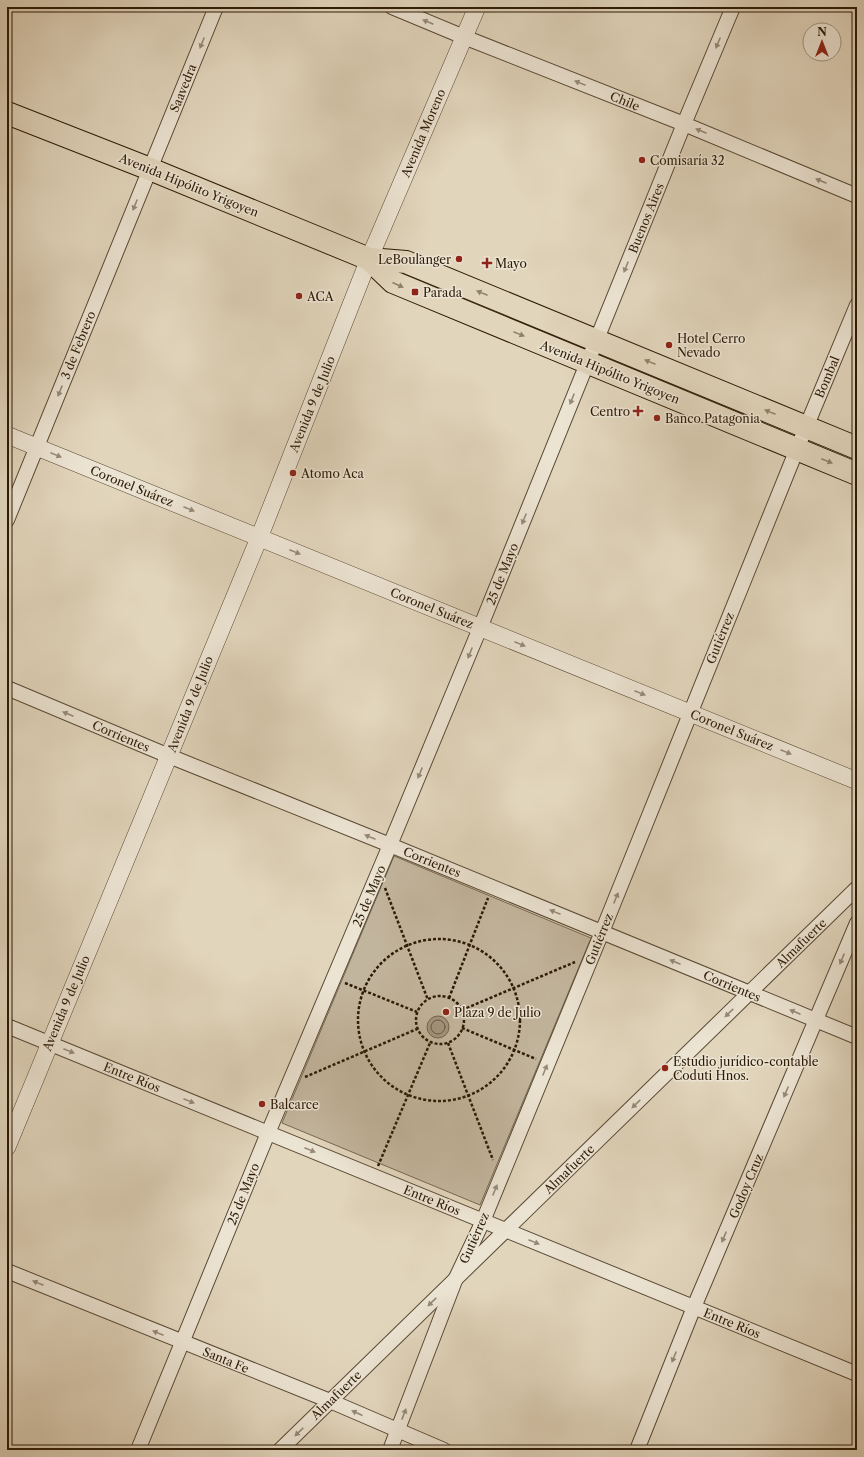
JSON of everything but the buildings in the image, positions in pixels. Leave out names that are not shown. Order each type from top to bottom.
[{"type":"highway","name":"Avenida Hipólito Yrigoyen","points":[[7,113],[150,169],[370,259],[406,262],[857,448]]},
{"type":"highway","name":"Avenida Hipólito Yrigoyen","points":[[370,259],[392,282],[857,474]]},
{"type":"street","name":"Saavedra","points":[[150,169],[216,7]]},
{"type":"street","name":"Chile","points":[[392,7],[684,124],[857,196]]},
{"type":"street","name":"Avenida Moreno","points":[[370,259],[477,7]]},
{"type":"street","name":"Buenos Aires","points":[[596,340],[733,7]]},
{"type":"street","name":"3 de Febrero","points":[[7,520],[150,169]]},
{"type":"street","name":"Avenida 9 de Julio","points":[[7,1146],[259,538],[370,259]]},
{"type":"street","name":"Bombal","points":[[806,427],[857,305]]},
{"type":"street","name":"25 de Mayo","points":[[138,1450],[268,1133],[480,628],[596,340]]},
{"type":"street","name":"Gutiérrez","points":[[390,1450],[456,1278],[483,1221],[602,932],[806,427]]},
{"type":"street","name":"Coronel Suárez","points":[[7,435],[857,781]]},
{"type":"street","name":"Corrientes","points":[[7,688],[169,756],[857,1037]]},
{"type":"street","name":"Almafuerte","points":[[280,1450],[857,888]]},
{"type":"street","name":"Godoy Cruz","points":[[637,1450],[694,1307],[857,923]]},
{"type":"street","name":"Entre Ríos","points":[[7,1026],[857,1374]]},
{"type":"street","name":"Santa Fe","points":[[7,1271],[182,1343],[330,1401],[444,1450]]},
{"type":"path","points":[[383,882],[428,1000]]},
{"type":"path","points":[[449,998],[489,895]]},
{"type":"path","points":[[442,939],[449,939],[470,944],[488,955],[503,970],[514,988],[520,1008],[520,1030],[515,1051],[504,1070],[499,1075],[488,1085],[469,1096],[448,1101],[428,1101],[408,1096],[390,1085],[374,1070],[364,1052],[358,1032],[358,1011],[363,990],[373,972],[388,956],[407,945],[428,940],[442,939]]},
{"type":"path","points":[[462,1010],[576,961]]},
{"type":"path","points":[[342,982],[417,1012]]},
{"type":"path","points":[[434,997],[449,998],[462,1010],[464,1016],[462,1028],[454,1040],[448,1043],[436,1044],[424,1039],[417,1029],[416,1018],[417,1012],[421,1005],[434,997]]},
{"type":"path","points":[[462,1028],[540,1061]]},
{"type":"path","points":[[301,1078],[417,1029]]},
{"type":"path","points":[[373,1176],[430,1042]]},
{"type":"path","points":[[448,1043],[496,1167]]},
{"type":"shaded area","points":[[394,856],[591,938],[480,1205],[282,1123]]},
{"type":"water","points":[[438,1016],[446,1019],[449,1027],[446,1035],[438,1038],[430,1035],[427,1027],[430,1019]]},
{"type":"place","name":"Comisaría 32","points":[[642,160]]},
{"type":"place","name":"LeBoulanger","points":[[459,259]]},
{"type":"place","name":"Mayo","points":[[487,263]]},
{"type":"place","name":"Parada","points":[[415,292]]},
{"type":"place","name":"ACA","points":[[299,296]]},
{"type":"place","name":"Hotel Cerro Nevado","points":[[669,345]]},
{"type":"place","name":"Centro","points":[[638,411]]},
{"type":"place","name":"Banco Patagonia","points":[[657,418]]},
{"type":"place","name":"Atomo Aca","points":[[293,473]]},
{"type":"place","name":"Plaza 9 de Julio","points":[[446,1012]]},
{"type":"place","name":"Estudio jurídico-contable Coduti Hnos.","points":[[665,1068]]},
{"type":"place","name":"Balcarce","points":[[262,1104]]}]
